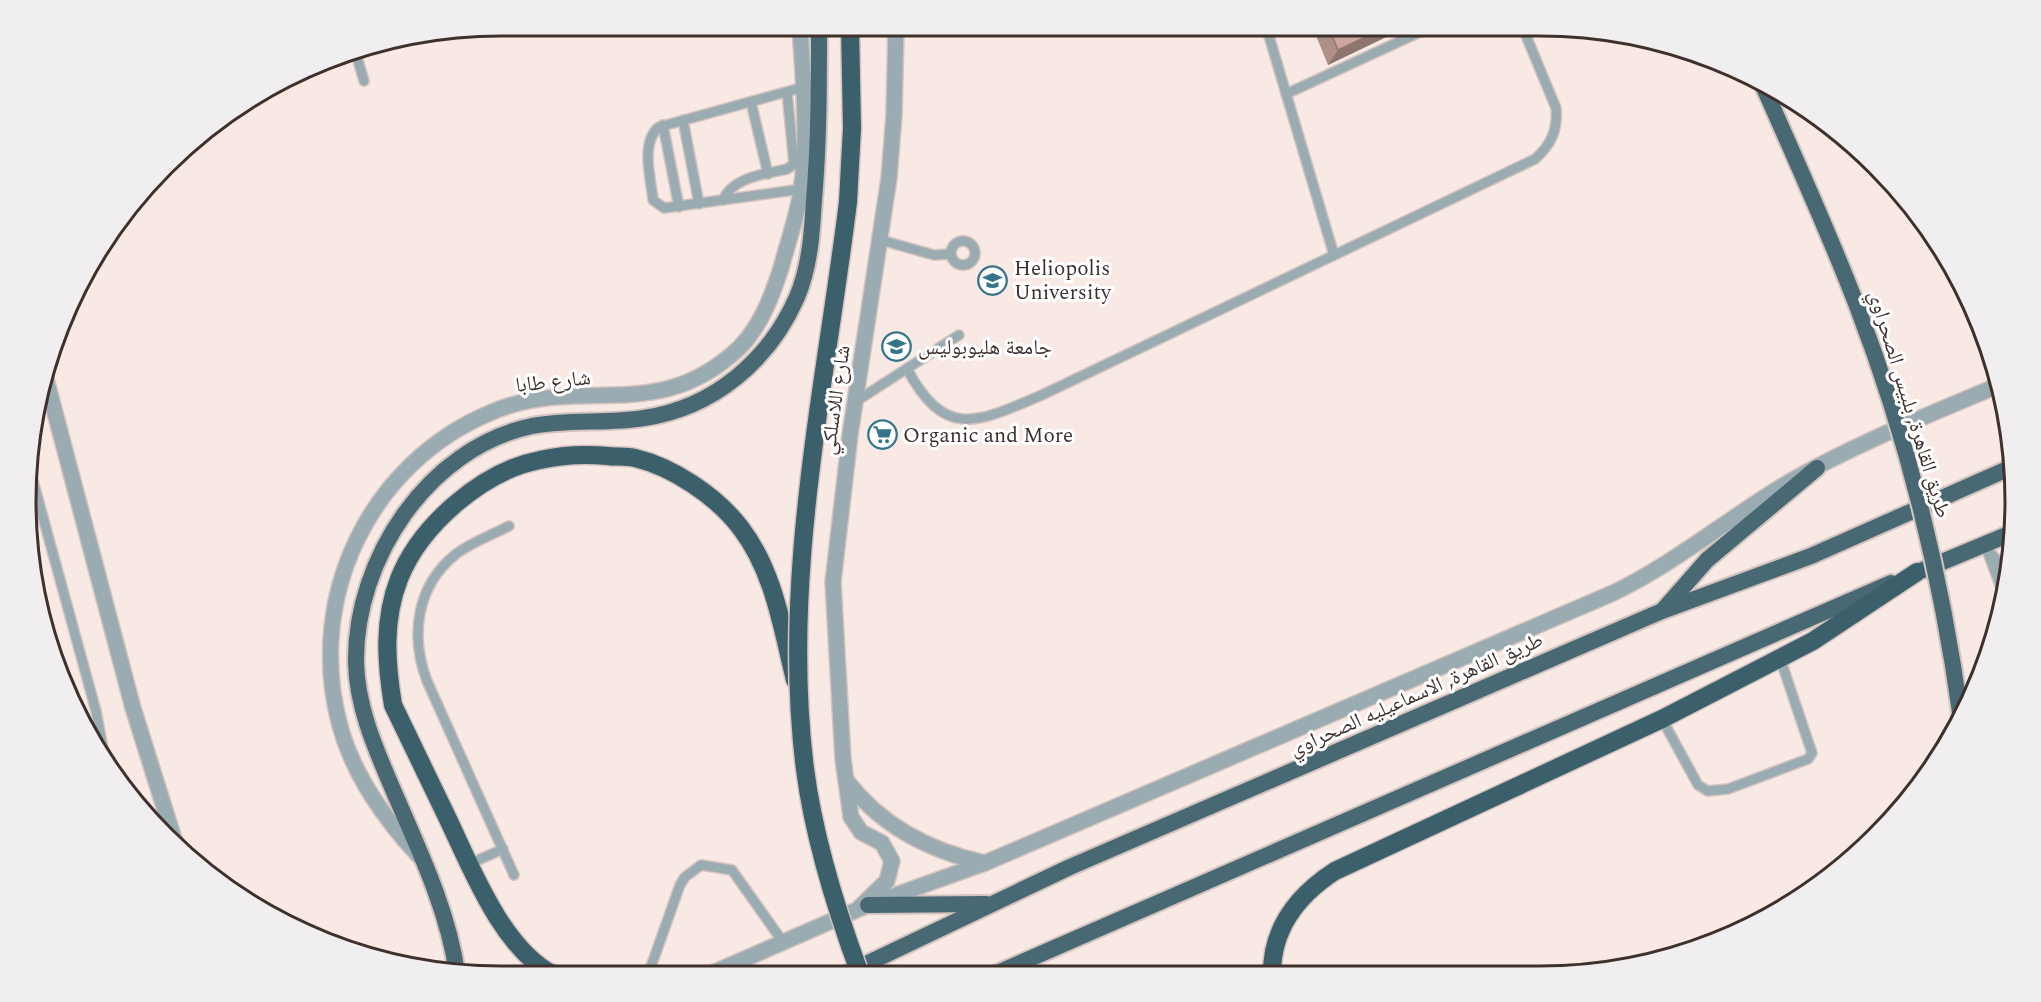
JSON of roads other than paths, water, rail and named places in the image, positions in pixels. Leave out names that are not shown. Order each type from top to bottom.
[{"type":"highway","points":[[455,963],[445,924],[422,859],[363,714],[356,663],[360,609],[372,570],[386,539],[405,513],[436,480],[460,459],[489,441],[531,427],[578,421],[641,418],[674,412],[707,399],[736,379],[761,355],[787,316],[797,296],[808,263],[817,168],[819,36]]},
{"type":"highway","points":[[850,36],[852,106],[848,202],[838,287],[806,497],[799,695],[806,771],[818,833],[840,920],[857,966]]},
{"type":"highway","name":"طريق القاهرة, بلبيس الصحراوي","points":[[1767,95],[1830,237],[1883,380],[1925,526],[1942,601],[1959,704]]},
{"type":"highway","points":[[539,966],[512,936],[487,898],[393,705],[387,672],[387,621],[399,579],[426,531],[460,500],[498,476],[538,460],[583,454],[634,458],[674,474],[716,501],[740,527],[763,566],[776,600],[799,695]]},
{"type":"highway","points":[[1662,611],[1707,560],[1817,468]]},
{"type":"highway","name":"طريق القاهرة, الاسماعيليه الصحراوي","points":[[862,966],[1070,867],[1662,611],[1811,556],[2004,471]]},
{"type":"highway","points":[[1013,966],[1917,572],[2003,537]]},
{"type":"highway","points":[[1272,966],[1286,915],[1318,881],[1335,871],[1662,719],[1813,641],[1917,572]]},
{"type":"highway","points":[[864,907],[990,904]]},
{"type":"street","name":"شارع طابا","points":[[422,859],[396,831],[350,755],[334,700],[329,660],[331,616],[344,567],[368,518],[393,485],[422,454],[455,429],[493,411],[534,399],[656,393],[687,383],[716,367],[741,346],[760,319],[774,290],[798,210],[801,189],[804,87],[801,36]]},
{"type":"street","name":"شارع اللاسلكي","points":[[864,907],[887,881],[892,861],[882,843],[861,832],[851,817],[846,780],[833,582],[855,402],[881,240],[894,116],[896,36]]},
{"type":"street","points":[[728,966],[864,907],[984,863],[1612,593],[1661,568],[1743,510],[1817,468],[1894,430],[1991,388]]},
{"type":"street","points":[[49,392],[133,708],[171,829]]},
{"type":"street","points":[[846,780],[870,809],[900,831],[941,851],[984,863]]},
{"type":"lane","points":[[1269,36],[1334,255]]},
{"type":"lane","points":[[1286,94],[1411,36]]},
{"type":"lane","points":[[907,369],[926,400],[938,410],[967,420],[982,419],[1042,396],[1535,159],[1544,152],[1555,131],[1556,108],[1526,36]]},
{"type":"lane","points":[[358,59],[364,81]]},
{"type":"lane","points":[[801,189],[664,208],[653,200],[648,146],[652,134],[663,125],[804,87]]},
{"type":"lane","points":[[723,200],[726,192],[736,183],[791,167],[795,160],[787,92]]},
{"type":"lane","points":[[751,102],[768,174]]},
{"type":"lane","points":[[683,120],[699,204]]},
{"type":"lane","points":[[663,125],[680,207]]},
{"type":"lane","points":[[881,240],[934,255],[951,254]]},
{"type":"lane","points":[[855,402],[959,335]]},
{"type":"lane","points":[[36,493],[96,711],[101,739]]},
{"type":"lane","points":[[509,526],[470,545],[443,567],[425,596],[417,630],[417,647],[427,681],[514,875]]},
{"type":"lane","points":[[1985,546],[2001,564]]},
{"type":"lane","points":[[1985,546],[1998,580]]},
{"type":"lane","points":[[1662,719],[1698,785],[1708,792],[1728,789],[1808,759],[1812,753],[1806,731],[1780,658]]},
{"type":"lane","points":[[469,864],[503,849]]},
{"type":"lane","points":[[651,966],[680,885],[685,876],[701,865],[732,870],[783,942]]},
{"type":"place","name":"Heliopolis University","points":[[993,280]]},
{"type":"place","name":"جامعة هليوبوليس","points":[[897,347]]},
{"type":"place","name":"Organic and More","points":[[882,435]]}]
